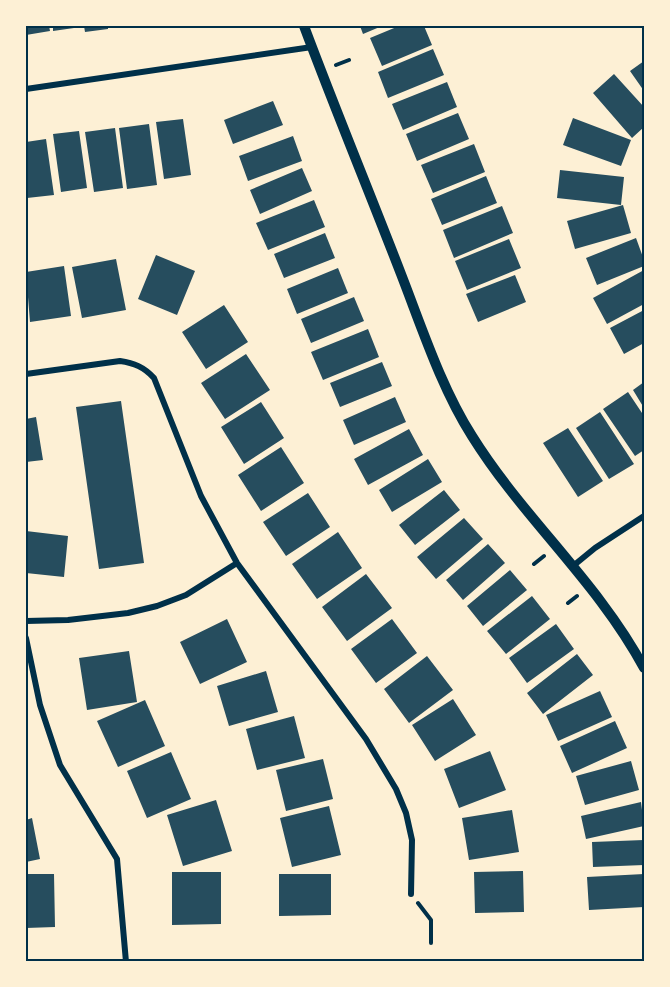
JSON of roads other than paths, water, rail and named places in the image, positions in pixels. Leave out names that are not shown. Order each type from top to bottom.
[{"type":"street","points":[[304,26],[447,388],[471,435],[499,475],[605,605],[645,668]]},
{"type":"street","points":[[26,89],[312,47]]},
{"type":"street","points":[[26,374],[120,361],[133,363],[146,369],[154,378],[201,496],[237,563],[366,739],[396,789],[406,813],[412,840],[411,894]]},
{"type":"street","points":[[573,566],[595,548],[645,516]]},
{"type":"street","points":[[26,621],[69,620],[157,606],[186,595],[237,563]]},
{"type":"street","points":[[26,638],[40,705],[60,765],[117,859],[126,962]]}]
